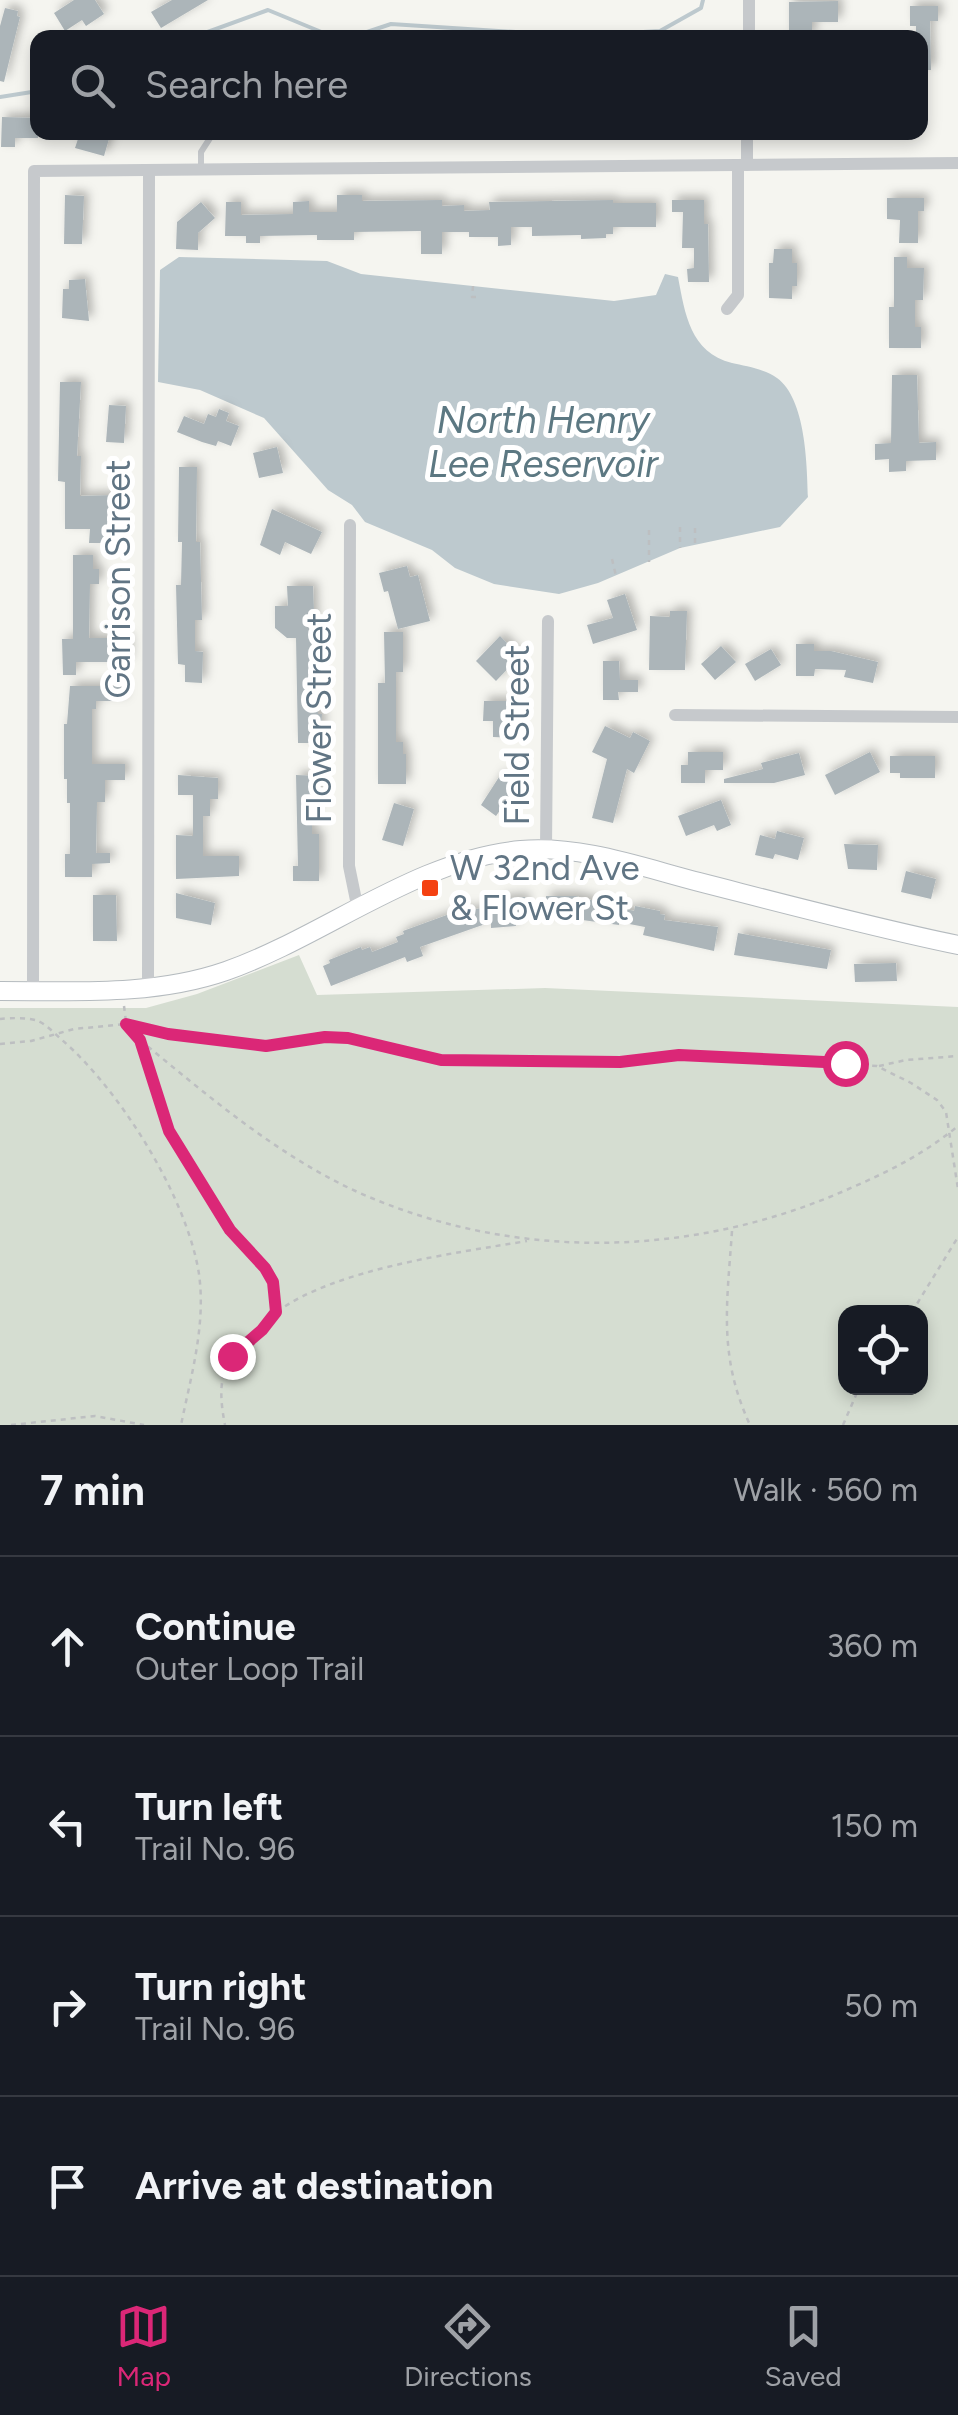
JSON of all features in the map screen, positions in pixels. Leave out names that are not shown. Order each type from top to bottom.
[{"type":"street","points":[[748,30],[749,0]]},
{"type":"street","points":[[728,309],[738,294],[746,140]]},
{"type":"street","points":[[33,991],[34,171],[958,162]]},
{"type":"street","name":"Garrison Street","points":[[148,170],[148,987]]},
{"type":"street","name":"Flower Street","points":[[350,525],[349,866],[358,910]]},
{"type":"street","name":"Field Street","points":[[546,849],[548,622]]},
{"type":"street","points":[[675,716],[958,717]]},
{"type":"street","points":[[0,991],[148,987],[225,971],[474,859],[546,849],[616,860],[844,920],[958,944]]},
{"type":"lane","points":[[202,170],[202,152],[209,140]]},
{"type":"path","points":[[473,286],[472,297],[478,297]]},
{"type":"path","points":[[680,527],[680,548]]},
{"type":"path","points":[[695,528],[695,545]]},
{"type":"path","points":[[648,530],[649,562]]},
{"type":"path","points":[[612,559],[616,576]]},
{"type":"path","points":[[124,1007],[126,1024],[140,1040],[242,1122],[314,1169],[420,1216],[528,1241],[606,1244],[676,1240],[771,1219],[910,1162],[958,1126]]},
{"type":"path","points":[[0,1018],[40,1021],[113,1092],[183,1219],[198,1272],[201,1319],[181,1425]]},
{"type":"path","points":[[0,1044],[126,1024],[168,1034],[266,1046],[325,1037],[348,1038],[441,1060],[620,1062],[679,1055],[758,1056],[878,1066],[938,1100],[946,1112],[958,1189]]},
{"type":"path","points":[[140,1040],[169,1131],[230,1230],[265,1268],[273,1282],[276,1312]]},
{"type":"path","points":[[878,1066],[958,1056]]},
{"type":"path","points":[[732,1228],[726,1348],[730,1372],[750,1425]]},
{"type":"path","points":[[916,1305],[958,1237]]},
{"type":"path","points":[[225,1425],[222,1376],[232,1356],[293,1300],[319,1288],[434,1257],[528,1241]]},
{"type":"path","points":[[851,1425],[843,1423],[857,1395]]},
{"type":"path","points":[[10,1425],[94,1416],[144,1425]]},
{"type":"shaded area","points":[[299,955],[317,995],[545,988],[958,1007],[958,1425],[0,1425],[0,1008],[146,1008],[197,994]]},
{"type":"water","name":"North Henry Lee Reservoir","points":[[179,257],[327,261],[361,274],[614,301],[656,295],[665,274],[678,277],[683,304],[698,341],[718,358],[767,372],[787,388],[803,433],[808,497],[780,527],[680,548],[598,583],[559,594],[494,584],[455,568],[432,550],[365,522],[352,505],[328,490],[264,418],[200,390],[158,382],[160,270]]},
{"type":"building","points":[[74,0],[95,0],[104,14],[86,26],[82,20],[64,30],[54,13]]},
{"type":"building","points":[[172,0],[208,0],[161,28],[151,12]]},
{"type":"building","points":[[838,1],[838,22],[812,22],[812,30],[789,30],[789,2]]},
{"type":"building","points":[[910,6],[938,6],[938,21],[930,21],[931,70],[928,30],[910,26]]},
{"type":"building","points":[[5,8],[18,11],[20,17],[4,82],[0,81],[0,26]]},
{"type":"building","points":[[2,117],[30,118],[30,138],[15,138],[15,147],[1,147]]},
{"type":"building","points":[[78,140],[109,140],[104,156],[75,148]]},
{"type":"building","points":[[65,195],[84,196],[82,244],[64,244]]},
{"type":"building","points":[[337,195],[362,195],[362,201],[442,200],[442,206],[464,205],[464,211],[490,210],[489,202],[656,203],[656,227],[613,227],[613,234],[606,234],[606,238],[581,239],[581,235],[532,236],[532,227],[511,227],[511,245],[498,246],[498,237],[442,232],[442,254],[421,254],[421,231],[354,232],[354,240],[317,240],[317,235],[260,236],[260,243],[246,243],[246,236],[225,236],[226,202],[241,202],[241,215],[293,214],[293,202],[309,201],[309,212],[337,212]]},
{"type":"building","points":[[887,198],[924,198],[924,211],[918,211],[918,243],[899,243],[900,220],[887,219]]},
{"type":"building","points":[[672,200],[704,200],[709,282],[688,282],[687,269],[694,268],[694,248],[682,248],[683,212],[672,212]]},
{"type":"building","points":[[201,202],[215,218],[198,233],[198,250],[176,249],[177,222]]},
{"type":"building","points":[[774,249],[792,249],[792,263],[797,263],[797,286],[792,286],[792,299],[769,298],[769,263],[773,263]]},
{"type":"building","points":[[894,257],[907,257],[907,268],[924,268],[923,300],[915,300],[915,327],[921,327],[921,348],[889,348]]},
{"type":"building","points":[[85,279],[89,321],[62,318],[63,289],[69,289],[69,280]]},
{"type":"building","points":[[892,375],[917,375],[919,443],[936,442],[936,460],[906,461],[906,471],[889,472],[889,459],[875,460],[875,444],[891,443]]},
{"type":"building","points":[[60,382],[81,382],[77,456],[81,456],[80,496],[117,495],[117,508],[110,508],[109,543],[89,543],[90,529],[65,529],[65,482],[58,481]]},
{"type":"building","points":[[109,405],[126,406],[124,443],[106,442]]},
{"type":"building","points":[[219,409],[229,413],[226,421],[239,426],[231,446],[218,441],[216,446],[177,432],[184,416],[204,424],[208,414],[216,417]]},
{"type":"building","points":[[277,447],[283,473],[259,478],[253,453]]},
{"type":"building","points":[[179,467],[197,467],[196,542],[200,542],[202,620],[195,620],[195,651],[203,652],[202,683],[185,682],[185,665],[178,664],[176,585],[181,585],[182,542],[178,542]]},
{"type":"building","points":[[272,509],[322,532],[311,554],[285,542],[280,555],[260,545]]},
{"type":"building","points":[[73,555],[93,555],[93,569],[99,569],[99,584],[90,584],[89,638],[128,638],[128,662],[76,662],[76,675],[63,675],[62,639],[73,639]]},
{"type":"building","points":[[407,566],[410,577],[418,575],[430,621],[398,629],[379,573]]},
{"type":"building","points":[[287,586],[313,586],[318,714],[322,714],[320,743],[298,743],[296,638],[287,638],[275,628],[275,606],[288,606]]},
{"type":"building","points":[[625,594],[637,630],[593,644],[587,625],[613,618],[607,600]]},
{"type":"building","points":[[670,611],[687,611],[685,670],[649,670],[650,616],[670,617]]},
{"type":"building","points":[[384,632],[403,632],[403,672],[396,672],[396,742],[403,742],[406,754],[406,784],[378,784],[378,683],[385,683]]},
{"type":"building","points":[[500,636],[520,656],[496,681],[476,661]]},
{"type":"building","points":[[796,644],[814,644],[814,651],[878,662],[873,683],[844,677],[846,670],[815,669],[814,676],[796,676]]},
{"type":"building","points":[[721,646],[736,662],[715,680],[701,664]]},
{"type":"building","points":[[771,649],[781,665],[755,681],[745,664]]},
{"type":"building","points":[[603,661],[619,661],[620,680],[638,680],[638,692],[618,692],[619,700],[603,700]]},
{"type":"building","points":[[70,686],[123,686],[123,701],[96,701],[96,709],[92,709],[92,764],[125,764],[125,780],[105,780],[105,802],[97,802],[96,853],[110,853],[110,863],[92,864],[92,877],[65,877],[65,854],[70,854],[70,803],[64,779],[64,724]]},
{"type":"building","points":[[484,701],[514,701],[518,738],[493,737],[493,721],[483,721]]},
{"type":"building","points":[[605,726],[630,738],[633,732],[650,741],[634,773],[627,769],[613,823],[592,818],[607,759],[592,752]]},
{"type":"building","points":[[688,752],[723,752],[723,770],[705,770],[705,783],[681,783],[681,765],[688,765]]},
{"type":"building","points":[[870,752],[880,772],[835,795],[825,775]]},
{"type":"building","points":[[799,753],[805,775],[774,783],[724,783],[724,779],[763,769],[761,763]]},
{"type":"building","points":[[890,756],[935,756],[935,778],[900,778],[900,773],[890,773]]},
{"type":"building","points":[[501,774],[518,785],[496,816],[481,805]]},
{"type":"building","points":[[178,775],[218,778],[218,799],[210,799],[210,816],[203,816],[203,856],[239,856],[239,876],[176,879],[176,835],[193,836],[193,795],[178,795]]},
{"type":"building","points":[[296,775],[319,776],[319,806],[312,806],[312,834],[319,834],[319,881],[293,881],[293,866],[298,866]]},
{"type":"building","points":[[721,800],[731,825],[717,831],[714,825],[686,836],[678,816]]},
{"type":"building","points":[[394,803],[414,809],[403,846],[382,840]]},
{"type":"building","points":[[777,831],[804,838],[798,860],[775,854],[773,859],[755,855],[760,835],[775,839]]},
{"type":"building","points":[[844,844],[878,845],[877,870],[848,869]]},
{"type":"building","points":[[906,871],[936,879],[931,899],[901,892]]},
{"type":"building","points":[[176,893],[215,903],[211,925],[176,918]]},
{"type":"building","points":[[93,895],[116,895],[117,941],[93,941]]},
{"type":"building","points":[[546,896],[575,896],[634,911],[635,906],[660,911],[664,920],[718,927],[714,951],[643,935],[645,927],[619,922],[546,920]]},
{"type":"building","points":[[525,897],[527,918],[515,919],[516,926],[491,928],[491,922],[420,947],[423,956],[407,962],[405,957],[331,986],[323,966],[361,947],[370,947],[372,952],[398,942],[396,937],[403,931],[466,908],[467,911],[500,904],[499,899]]},
{"type":"building","points":[[738,933],[831,950],[827,969],[734,955]]},
{"type":"building","points":[[896,963],[897,981],[855,982],[854,964]]},
{"type":"waterway","points":[[662,30],[701,8],[703,0]]},
{"type":"waterway","points":[[213,30],[268,10],[317,30]]},
{"type":"waterway","points":[[373,30],[391,24],[484,30]]},
{"type":"waterway","points":[[0,97],[30,92]]},
{"type":"place","name":"W 32nd Ave & Flower St","points":[[430,888]]},
{"type":"route","points":[[232,1356],[276,1312],[273,1282],[230,1230],[169,1131],[140,1040],[126,1024],[168,1034],[266,1046],[325,1037],[348,1038],[441,1060],[620,1062],[679,1055],[845,1063]]}]
